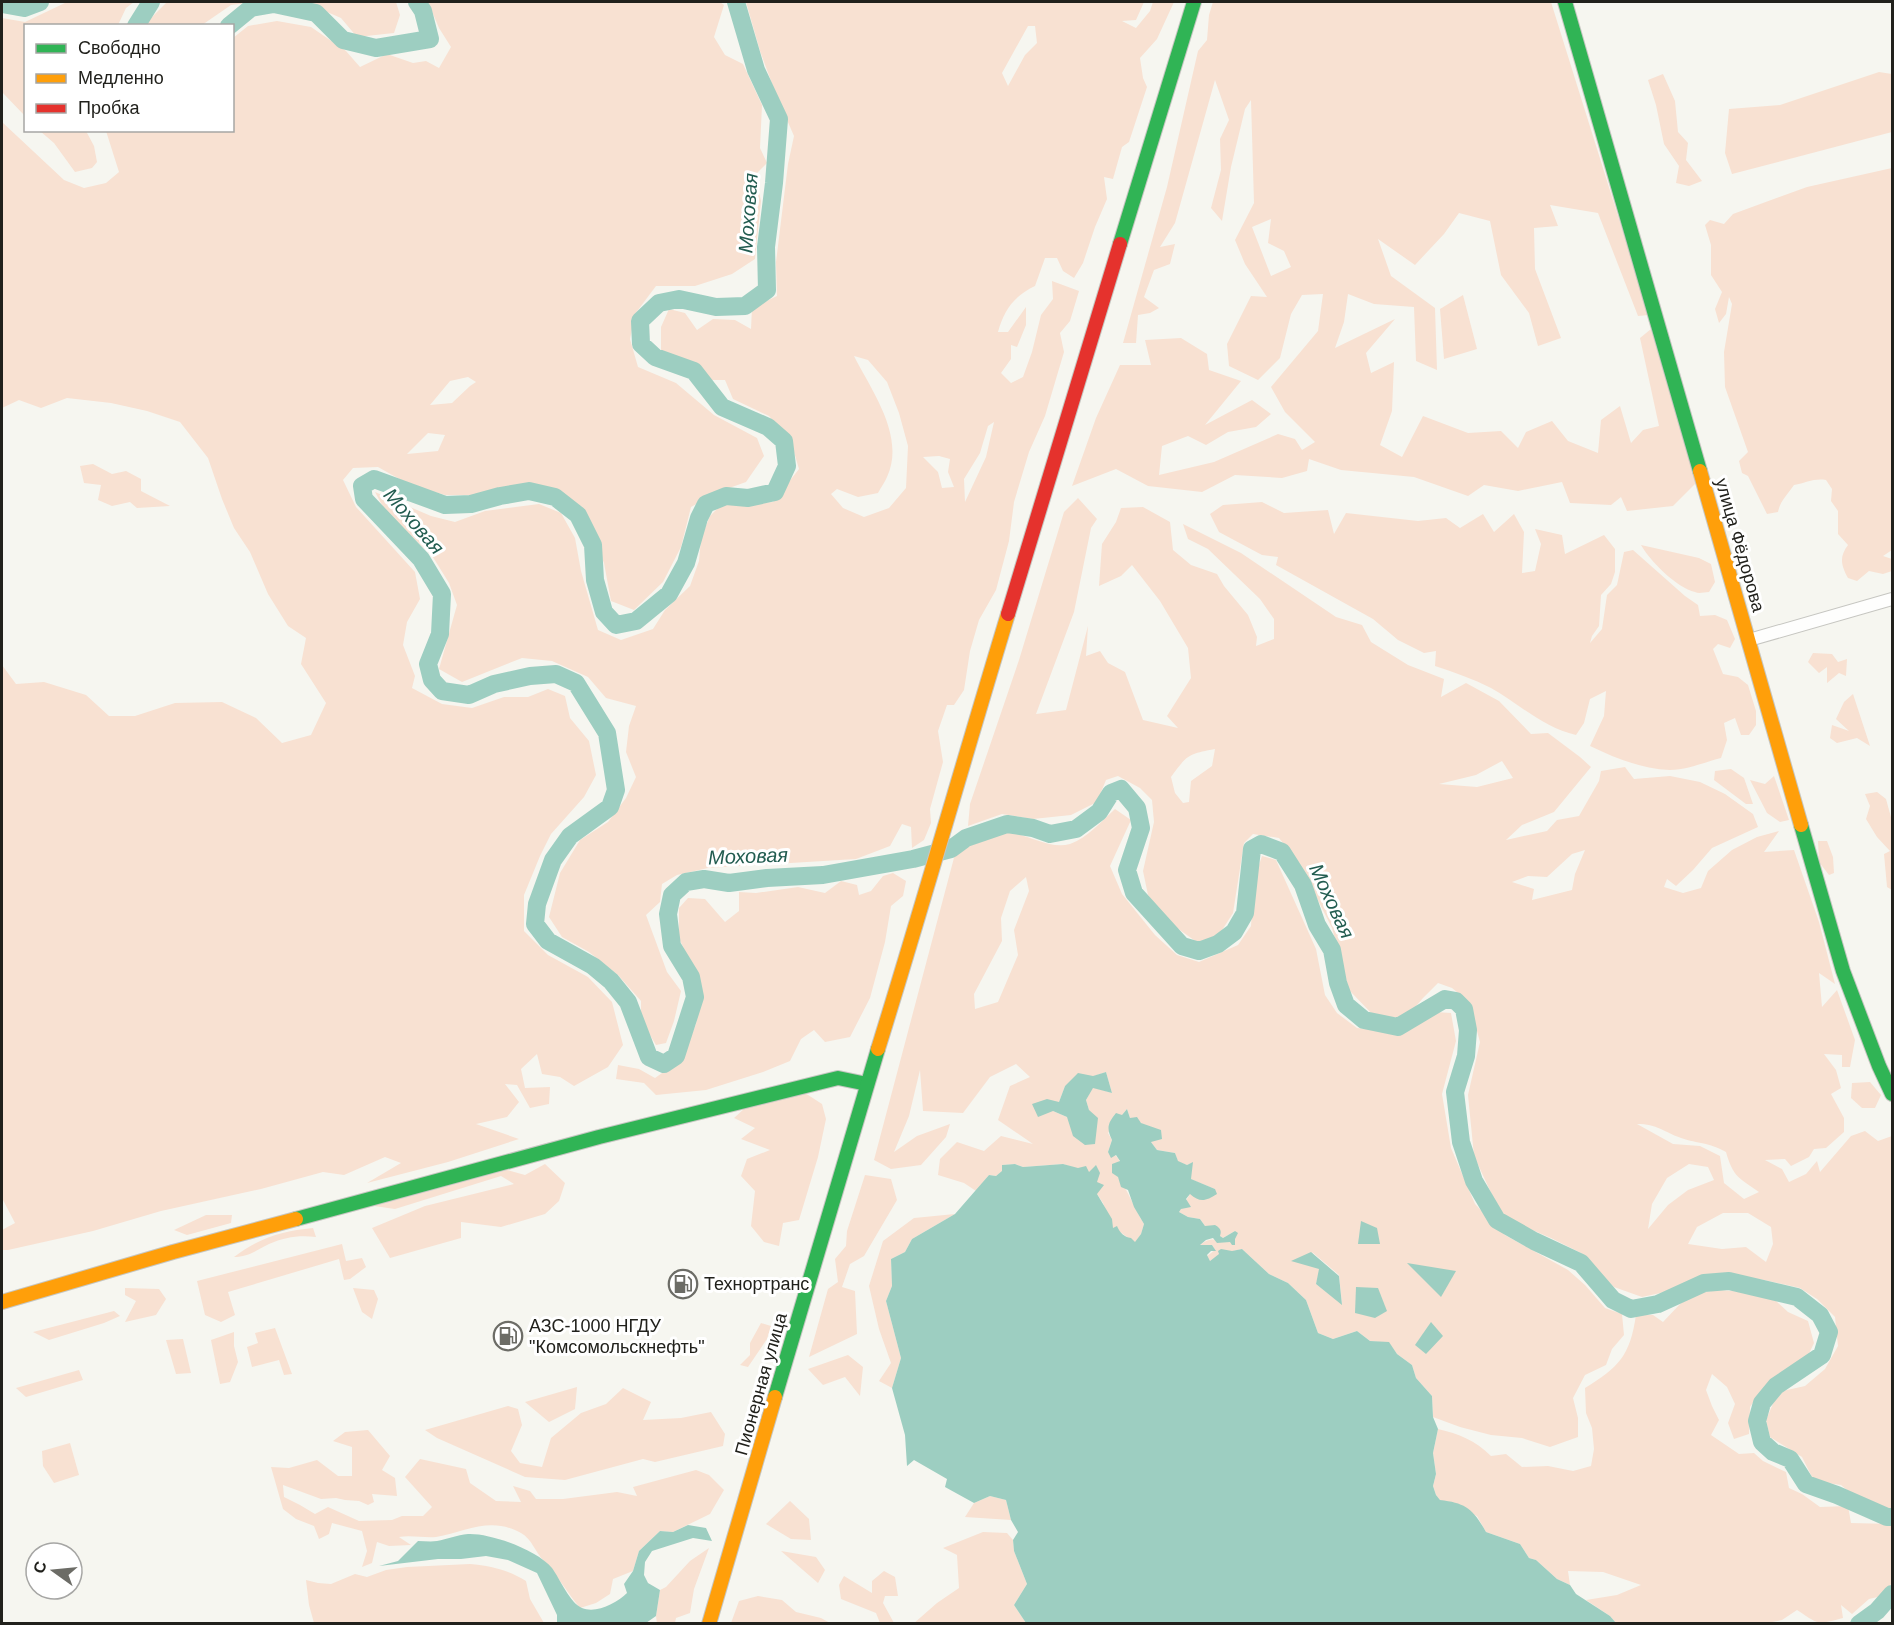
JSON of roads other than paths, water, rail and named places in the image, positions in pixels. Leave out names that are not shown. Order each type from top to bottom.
[{"type":"street","name":"Пионерная улица","points":[[709,1623],[867,1084],[1194,2]]},
{"type":"street","name":"улица Фёдорова","points":[[1564,2],[1843,971],[1875,1056],[1893,1094]]},
{"type":"street","points":[[1749,640],[1893,599]]},
{"type":"street","points":[[2,1302],[173,1252],[599,1137],[838,1078],[867,1084]]},
{"type":"water","points":[[1106,1072],[1112,1093],[1093,1088],[1086,1100],[1089,1110],[1098,1118],[1095,1144],[1085,1145],[1073,1136],[1067,1117],[1053,1111],[1038,1117],[1032,1104],[1047,1099],[1059,1102],[1065,1086],[1078,1073],[1093,1076]]},
{"type":"water","points":[[1127,1109],[1130,1118],[1137,1117],[1141,1123],[1161,1130],[1162,1139],[1151,1142],[1157,1150],[1175,1153],[1178,1161],[1187,1165],[1193,1162],[1191,1179],[1215,1189],[1217,1194],[1206,1199],[1200,1200],[1190,1194],[1186,1199],[1191,1207],[1181,1209],[1179,1212],[1188,1217],[1200,1219],[1205,1226],[1215,1225],[1220,1229],[1220,1236],[1223,1238],[1235,1231],[1238,1233],[1235,1245],[1230,1242],[1217,1243],[1213,1238],[1200,1245],[1212,1245],[1216,1251],[1211,1251],[1207,1255],[1210,1261],[1219,1254],[1218,1251],[1221,1249],[1232,1251],[1242,1249],[1269,1274],[1288,1283],[1306,1300],[1318,1333],[1333,1339],[1357,1331],[1370,1341],[1389,1342],[1397,1354],[1412,1365],[1416,1378],[1432,1396],[1433,1417],[1438,1429],[1433,1453],[1436,1474],[1433,1486],[1440,1500],[1463,1505],[1473,1513],[1486,1532],[1520,1544],[1529,1558],[1536,1560],[1557,1579],[1570,1585],[1576,1594],[1610,1616],[1616,1623],[1026,1623],[1014,1605],[1027,1584],[1014,1551],[1013,1540],[1018,1532],[1011,1520],[1006,1500],[990,1496],[974,1503],[945,1487],[947,1479],[914,1460],[907,1466],[905,1435],[892,1388],[901,1358],[886,1301],[892,1286],[891,1259],[905,1252],[912,1239],[955,1214],[989,1175],[996,1176],[1002,1171],[1002,1165],[1015,1164],[1023,1167],[1063,1164],[1078,1168],[1086,1166],[1089,1172],[1096,1165],[1100,1173],[1097,1182],[1104,1185],[1097,1194],[1112,1219],[1113,1228],[1117,1226],[1122,1234],[1135,1242],[1144,1224],[1134,1207],[1128,1190],[1121,1187],[1118,1177],[1112,1173],[1112,1164],[1120,1161],[1116,1155],[1111,1158],[1108,1152],[1112,1140],[1109,1132],[1110,1123],[1116,1113],[1122,1115]]},
{"type":"water","points":[[1361,1221],[1377,1228],[1380,1244],[1358,1244]]},
{"type":"water","points":[[1311,1252],[1339,1276],[1342,1305],[1316,1284],[1319,1269],[1291,1261]]},
{"type":"water","points":[[1407,1263],[1456,1271],[1441,1297]]},
{"type":"water","points":[[1356,1287],[1378,1288],[1387,1311],[1375,1318],[1355,1313]]},
{"type":"water","points":[[1431,1322],[1443,1336],[1426,1354],[1415,1345]]},
{"type":"water","points":[[688,1525],[706,1528],[712,1541],[693,1538],[652,1551],[645,1562],[644,1575],[648,1583],[660,1590],[656,1616],[646,1623],[565,1624],[557,1622],[557,1615],[537,1573],[508,1560],[486,1556],[379,1566],[398,1561],[418,1541],[437,1541],[468,1534],[489,1536],[525,1549],[545,1561],[573,1601],[582,1608],[594,1610],[612,1604],[627,1593],[624,1584],[633,1571],[639,1551],[660,1531],[673,1532]]},
{"type":"waterway","name":"Моховая","points":[[2,4],[24,8],[40,2]]},
{"type":"waterway","name":"Моховая","points":[[137,24],[151,2]]},
{"type":"waterway","name":"Моховая","points":[[231,24],[251,8],[274,4],[316,13],[343,40],[376,48],[430,39],[423,11],[417,2]]},
{"type":"waterway","name":"Моховая","points":[[736,2],[756,70],[779,119],[766,247],[767,290],[745,306],[716,307],[679,299],[659,303],[640,321],[641,344],[655,357],[694,371],[722,407],[768,427],[784,441],[787,466],[775,492],[748,498],[726,496],[706,504],[699,518],[686,563],[669,594],[636,621],[616,625],[604,612],[595,580],[593,545],[578,515],[555,497],[529,491],[471,504],[445,505],[374,479],[362,486],[364,499],[421,559],[442,594],[440,634],[428,664],[432,680],[442,691],[469,695],[494,684],[530,676],[556,674],[576,683],[607,733],[616,790],[610,807],[570,836],[553,860],[537,904],[535,924],[548,941],[593,966],[611,981],[628,1002],[649,1057],[664,1064],[676,1056],[695,997],[691,977],[672,946],[668,914],[672,895],[686,882],[704,879],[729,883],[823,875],[913,859],[951,849],[966,838],[1007,824],[1033,828],[1050,834],[1076,829],[1099,812],[1111,793],[1121,789],[1137,808],[1141,828],[1127,870],[1134,893],[1182,946],[1199,951],[1218,944],[1234,932],[1245,913],[1252,849],[1261,844],[1282,852],[1303,885],[1317,925],[1332,950],[1338,983],[1346,1005],[1364,1020],[1398,1027],[1445,999],[1456,1001],[1464,1009],[1468,1030],[1466,1056],[1455,1092],[1461,1142],[1474,1181],[1497,1220],[1534,1241],[1581,1263],[1613,1300],[1631,1309],[1658,1304],[1704,1283],[1729,1281],[1797,1297],[1820,1315],[1829,1332],[1822,1355],[1776,1386],[1762,1403],[1757,1421],[1762,1442],[1773,1452],[1790,1459],[1806,1484],[1892,1517]]},
{"type":"waterway","name":"Моховая","points":[[1859,1624],[1877,1611],[1892,1594]]},
{"type":"place","name":"Технортранс","points":[[683,1284]]},
{"type":"place","name":"АЗС-1000 НГДУ \"Комсомольскнефть\"","points":[[508,1336]]}]
